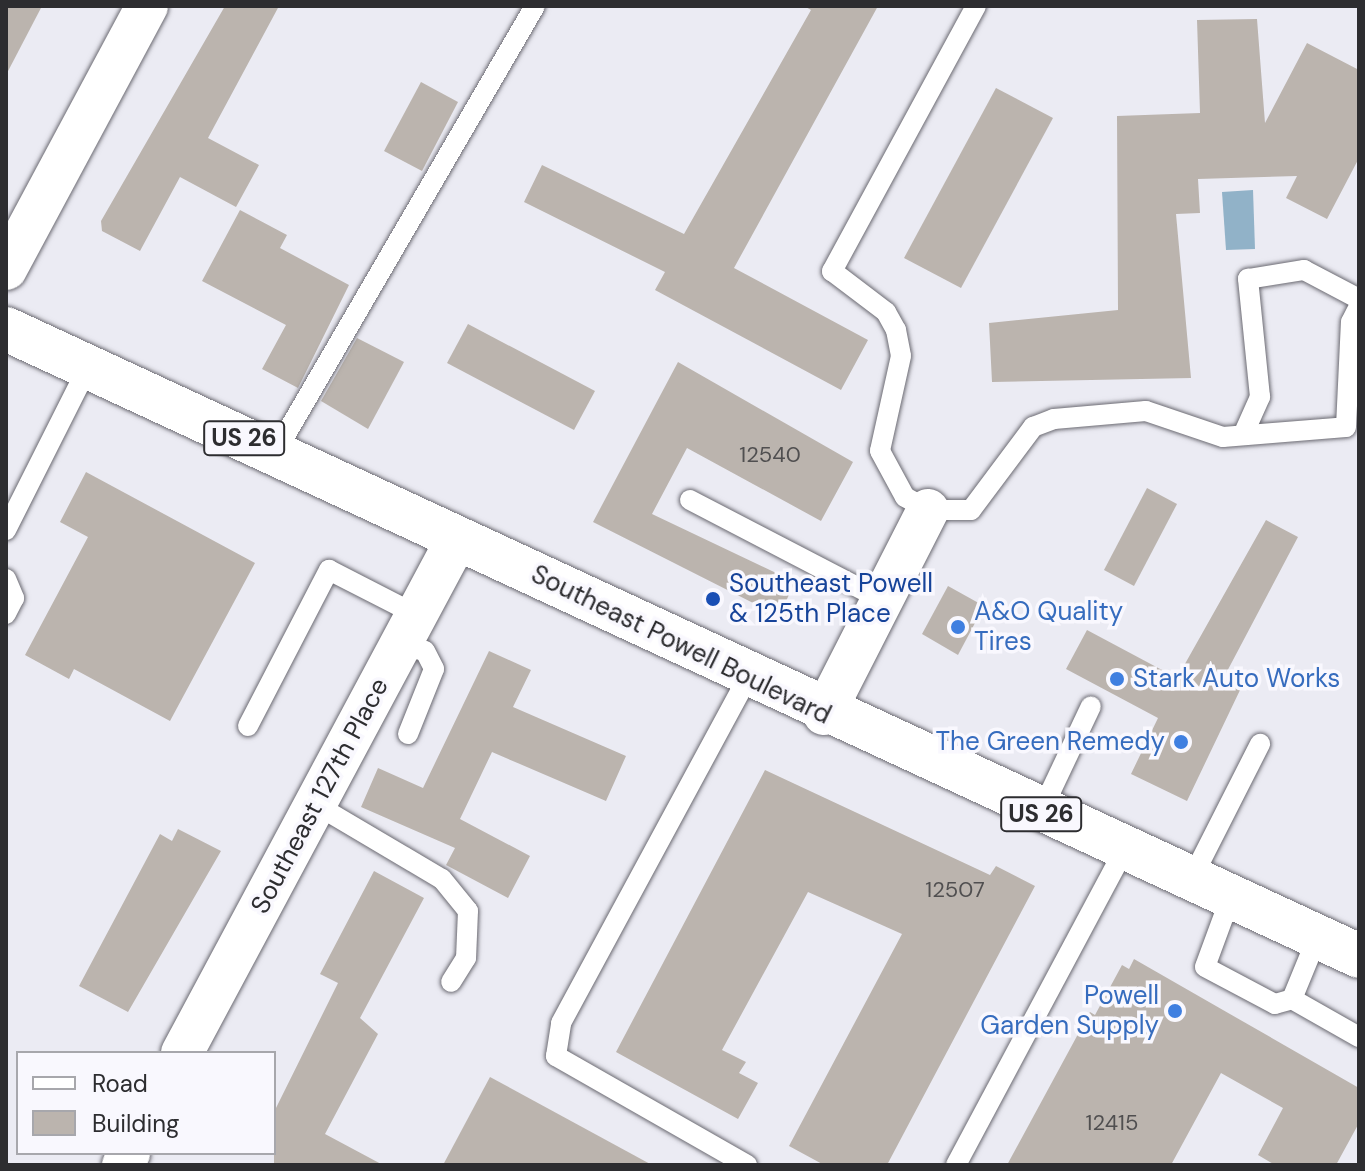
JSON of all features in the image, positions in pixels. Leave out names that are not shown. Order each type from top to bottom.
[{"type":"main road","name":"Southeast Powell Boulevard","points":[[6,329],[824,714],[1359,956]]},
{"type":"street","points":[[6,269],[147,6]]},
{"type":"street","points":[[824,714],[928,510]]},
{"type":"street","name":"Southeast 127th Place","points":[[183,1051],[457,539]]},
{"type":"lane","points":[[275,453],[535,6]]},
{"type":"lane","points":[[976,6],[832,271],[886,312],[896,330],[901,356],[880,451],[905,497],[928,510],[971,510],[1033,427],[1054,419],[1146,411],[1206,434],[1243,435],[1346,427],[1351,322],[1359,306]]},
{"type":"lane","points":[[1243,435],[1260,397],[1248,279],[1304,270],[1359,299]]},
{"type":"lane","points":[[6,530],[88,367]]},
{"type":"lane","points":[[690,500],[882,600]]},
{"type":"lane","points":[[248,726],[329,570],[408,630],[425,651],[434,669],[408,734]]},
{"type":"lane","points":[[6,579],[14,598],[6,614]]},
{"type":"lane","points":[[747,1165],[556,1056],[561,1023],[748,677]]},
{"type":"lane","points":[[1040,814],[1091,706]]},
{"type":"lane","points":[[1190,882],[1260,744]]},
{"type":"lane","points":[[315,804],[442,879],[468,911],[466,958],[451,982]]},
{"type":"lane","points":[[956,1165],[1124,851]]},
{"type":"lane","points":[[1230,899],[1205,967],[1275,1004],[1292,999],[1359,1037]]},
{"type":"lane","points":[[1292,999],[1317,938]]},
{"type":"water","points":[[1253,190],[1255,249],[1226,250],[1222,192]]},
{"type":"building","points":[[6,6],[42,6],[6,75]]},
{"type":"building","points":[[225,6],[279,6],[208,138],[259,165],[236,207],[180,177],[140,251],[102,231],[101,221]]},
{"type":"building","points":[[804,6],[878,6],[734,268],[868,340],[841,390],[655,290],[665,272],[524,202],[542,165],[684,234],[811,10]]},
{"type":"building","points":[[1257,19],[1265,123],[1307,43],[1359,70],[1359,158],[1327,219],[1286,198],[1297,176],[1198,179],[1200,213],[1176,214],[1191,378],[992,382],[989,323],[1118,310],[1117,116],[1200,113],[1197,20]]},
{"type":"building","points":[[421,82],[458,102],[422,171],[384,151]]},
{"type":"building","points":[[996,88],[1053,118],[961,288],[904,258]]},
{"type":"building","points":[[240,210],[287,235],[280,248],[349,285],[298,388],[262,369],[286,325],[202,281]]},
{"type":"building","points":[[468,324],[595,391],[574,430],[447,363]]},
{"type":"building","points":[[357,338],[404,362],[368,429],[321,401]]},
{"type":"building","points":[[678,362],[853,462],[821,521],[687,448],[652,514],[795,582],[779,616],[593,522]]},
{"type":"building","points":[[86,472],[255,563],[170,721],[74,669],[69,679],[25,655],[88,537],[60,522]]},
{"type":"building","points":[[1147,488],[1177,504],[1134,586],[1104,570]]},
{"type":"building","points":[[1266,520],[1298,537],[1223,679],[1241,688],[1187,801],[1131,774],[1158,718],[1066,669],[1087,630],[1177,678]]},
{"type":"building","points":[[948,586],[984,606],[958,655],[922,634]]},
{"type":"building","points":[[489,651],[531,670],[513,707],[626,756],[606,801],[492,752],[460,819],[530,856],[508,898],[446,865],[455,848],[361,807],[378,768],[423,788]]},
{"type":"building","points":[[765,770],[990,875],[996,866],[1035,886],[887,1165],[824,1165],[789,1146],[902,934],[808,892],[722,1050],[746,1062],[739,1073],[758,1083],[738,1119],[616,1052]]},
{"type":"building","points":[[178,829],[221,851],[128,1012],[79,986],[160,834],[172,841]]},
{"type":"building","points":[[374,871],[424,898],[360,1018],[378,1034],[325,1134],[383,1165],[274,1165],[276,1108],[338,983],[320,974]]},
{"type":"building","points":[[1134,959],[1359,1088],[1359,1123],[1336,1165],[1275,1165],[1258,1155],[1283,1108],[1221,1073],[1171,1165],[1007,1165],[1090,1012],[1095,1015],[1122,965],[1129,969]]},
{"type":"building","points":[[490,1077],[652,1165],[443,1165]]},
{"type":"place","name":"Southeast Powell & 125th Place","points":[[713,599]]},
{"type":"place","name":"A&O Quality Tires","points":[[958,627]]},
{"type":"place","name":"Stark Auto Works","points":[[1117,679]]},
{"type":"place","name":"The Green Remedy","points":[[1181,742]]},
{"type":"place","name":"Powell Garden Supply","points":[[1175,1011]]}]
